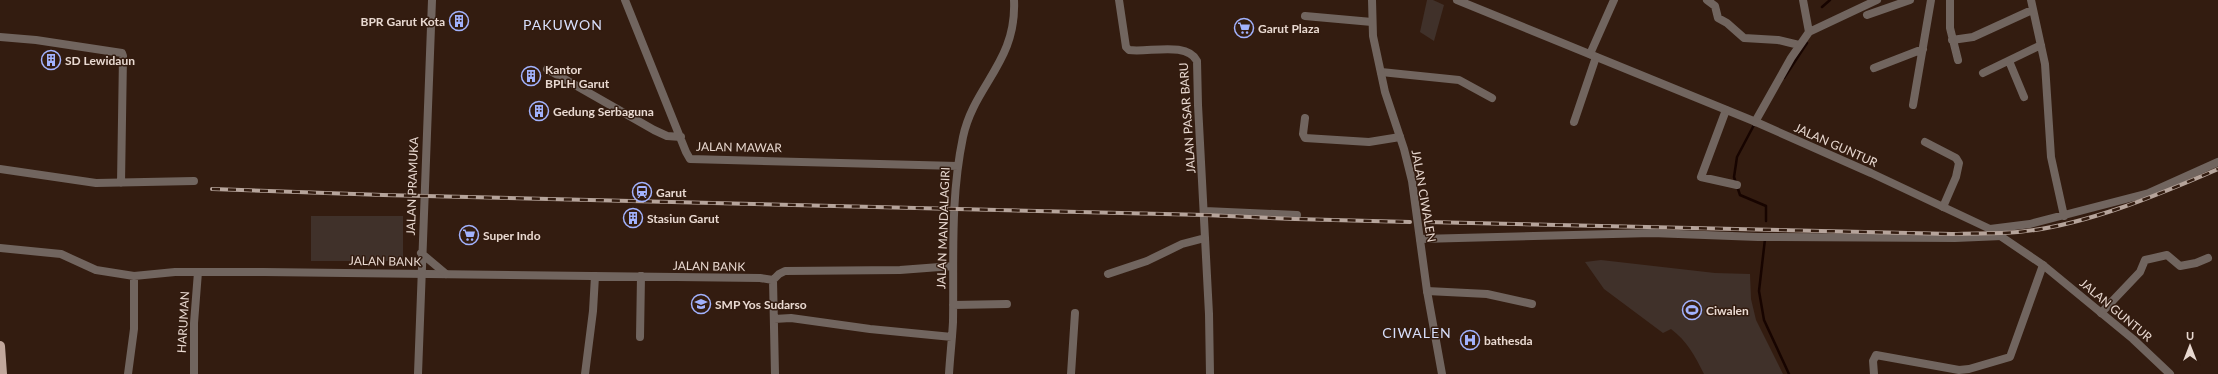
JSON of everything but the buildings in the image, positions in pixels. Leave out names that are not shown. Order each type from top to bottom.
[{"type":"main road","points":[[0,346],[2,374]]},
{"type":"street","name":"JALAN PRAMUKA","points":[[418,374],[421,253],[432,0]]},
{"type":"street","points":[[626,3],[634,0]]},
{"type":"street","name":"JALAN MANDALAGIRI","points":[[949,374],[953,305],[954,208],[958,166],[968,116],[992,78],[1010,38],[1015,19],[1014,0]]},
{"type":"street","name":"JALAN PASAR BARU","points":[[1119,0],[1126,47],[1129,50],[1183,51],[1194,55],[1197,61],[1204,211]]},
{"type":"street","name":"JALAN CIWALEN","points":[[1372,0],[1372,22],[1385,92],[1412,181],[1427,291],[1442,374]]},
{"type":"street","name":"JALAN GUNTUR","points":[[1457,0],[1768,127],[1990,229],[2043,265],[2133,339],[2170,374]]},
{"type":"street","points":[[1574,122],[1593,55],[1614,0]]},
{"type":"street","points":[[1707,0],[1715,6],[1718,18],[1727,23],[1744,38],[1778,40],[1799,45]]},
{"type":"street","points":[[1803,0],[1809,32]]},
{"type":"street","points":[[1755,122],[1799,45],[1809,32],[1877,0]]},
{"type":"street","points":[[1867,15],[1910,0]]},
{"type":"street","points":[[1913,105],[1930,0]]},
{"type":"street","points":[[1950,0],[1949,9],[1952,40],[1958,60]]},
{"type":"street","points":[[2031,0],[2048,87],[2051,157],[2064,216]]},
{"type":"street","name":"JALAN MAWAR","points":[[626,3],[690,159],[790,160],[958,166]]},
{"type":"street","points":[[1952,40],[1973,37],[2032,10]]},
{"type":"street","points":[[1305,16],[1372,22]]},
{"type":"street","points":[[0,37],[36,40],[122,53],[121,183]]},
{"type":"street","points":[[1983,73],[2041,45]]},
{"type":"street","points":[[1874,68],[1923,48]]},
{"type":"street","points":[[2009,61],[2024,97]]},
{"type":"street","points":[[547,69],[654,130],[667,136],[681,138]]},
{"type":"street","points":[[1381,72],[1459,80],[1492,98]]},
{"type":"street","points":[[1726,110],[1701,177],[1737,185]]},
{"type":"street","points":[[1305,118],[1303,134],[1305,138],[1369,142],[1400,138]]},
{"type":"street","points":[[1925,142],[1956,158],[1959,163],[1956,177],[1943,207]]},
{"type":"street","points":[[1990,229],[2030,224],[2148,193],[2218,162]]},
{"type":"street","points":[[0,170],[96,183],[194,181]]},
{"type":"street","points":[[1210,374],[1209,314],[1205,238],[1206,223],[1204,211],[1297,215]]},
{"type":"street","points":[[1420,239],[1652,233],[1758,237],[1955,238],[2002,236]]},
{"type":"street","points":[[1108,274],[1147,261],[1182,244],[1205,238]]},
{"type":"street","name":"JALAN BANK","points":[[0,248],[60,254],[96,270],[134,276],[175,272],[421,273],[641,276],[773,280]]},
{"type":"street","points":[[421,253],[446,274]]},
{"type":"street","points":[[2102,313],[2140,272],[2143,261],[2148,257],[2167,255],[2180,266],[2196,263],[2208,258]]},
{"type":"street","points":[[1874,374],[1873,361],[1876,355],[1959,370],[1969,369],[2010,356],[2043,265]]},
{"type":"street","points":[[775,374],[773,280],[776,276],[786,271],[900,270],[953,266]]},
{"type":"street","name":"HARUMAN","points":[[194,374],[194,323],[198,272]]},
{"type":"street","points":[[128,374],[134,329],[134,276]]},
{"type":"street","points":[[585,374],[593,311],[595,276]]},
{"type":"street","points":[[640,337],[641,276]]},
{"type":"street","points":[[1427,291],[1487,294],[1532,304]]},
{"type":"street","points":[[953,305],[1007,304]]},
{"type":"street","points":[[1071,374],[1075,313]]},
{"type":"street","points":[[774,319],[791,318],[886,331],[952,337]]},
{"type":"shaded area","points":[[1427,0],[1433,0],[1444,5],[1434,41],[1420,32]]},
{"type":"shaded area","points":[[311,216],[403,216],[403,261],[311,261]]},
{"type":"shaded area","name":"Ciwalen","points":[[1601,260],[1715,273],[1750,274],[1751,299],[1756,320],[1783,374],[1704,374],[1690,349],[1677,334],[1671,329],[1663,333],[1604,289],[1585,262]]},
{"type":"waterway","points":[[1822,7],[1830,0]]},
{"type":"waterway","points":[[1784,78],[1807,43]]},
{"type":"waterway","points":[[1755,123],[1737,157],[1734,177],[1740,195],[1766,206],[1766,221]]},
{"type":"waterway","points":[[1765,239],[1759,291],[1764,320],[1789,374]]},
{"type":"railway","points":[[1427,222],[1952,234],[2010,233],[2043,229],[2094,216],[2146,199],[2218,169]]},
{"type":"railway","points":[[212,189],[383,195],[1205,215],[1410,222]]},
{"type":"place","name":"BPR Garut Kota","points":[[459,21]]},
{"type":"place","name":"Garut Plaza","points":[[1244,28]]},
{"type":"place","name":"SD Lewidaun","points":[[51,60]]},
{"type":"place","name":"Kantor BPLH Garut","points":[[531,76]]},
{"type":"place","name":"Gedung Serbaguna","points":[[539,111]]},
{"type":"place","name":"Garut","points":[[642,192]]},
{"type":"place","name":"Stasiun Garut","points":[[633,218]]},
{"type":"place","name":"Super Indo","points":[[469,235]]},
{"type":"place","name":"SMP Yos Sudarso","points":[[701,304]]},
{"type":"place","name":"Ciwalen","points":[[1692,310]]},
{"type":"place","name":"bathesda","points":[[1470,340]]},
{"type":"district","name":"PAKUWON","points":[[563,24]]},
{"type":"district","name":"CIWALEN","points":[[1417,332]]}]
